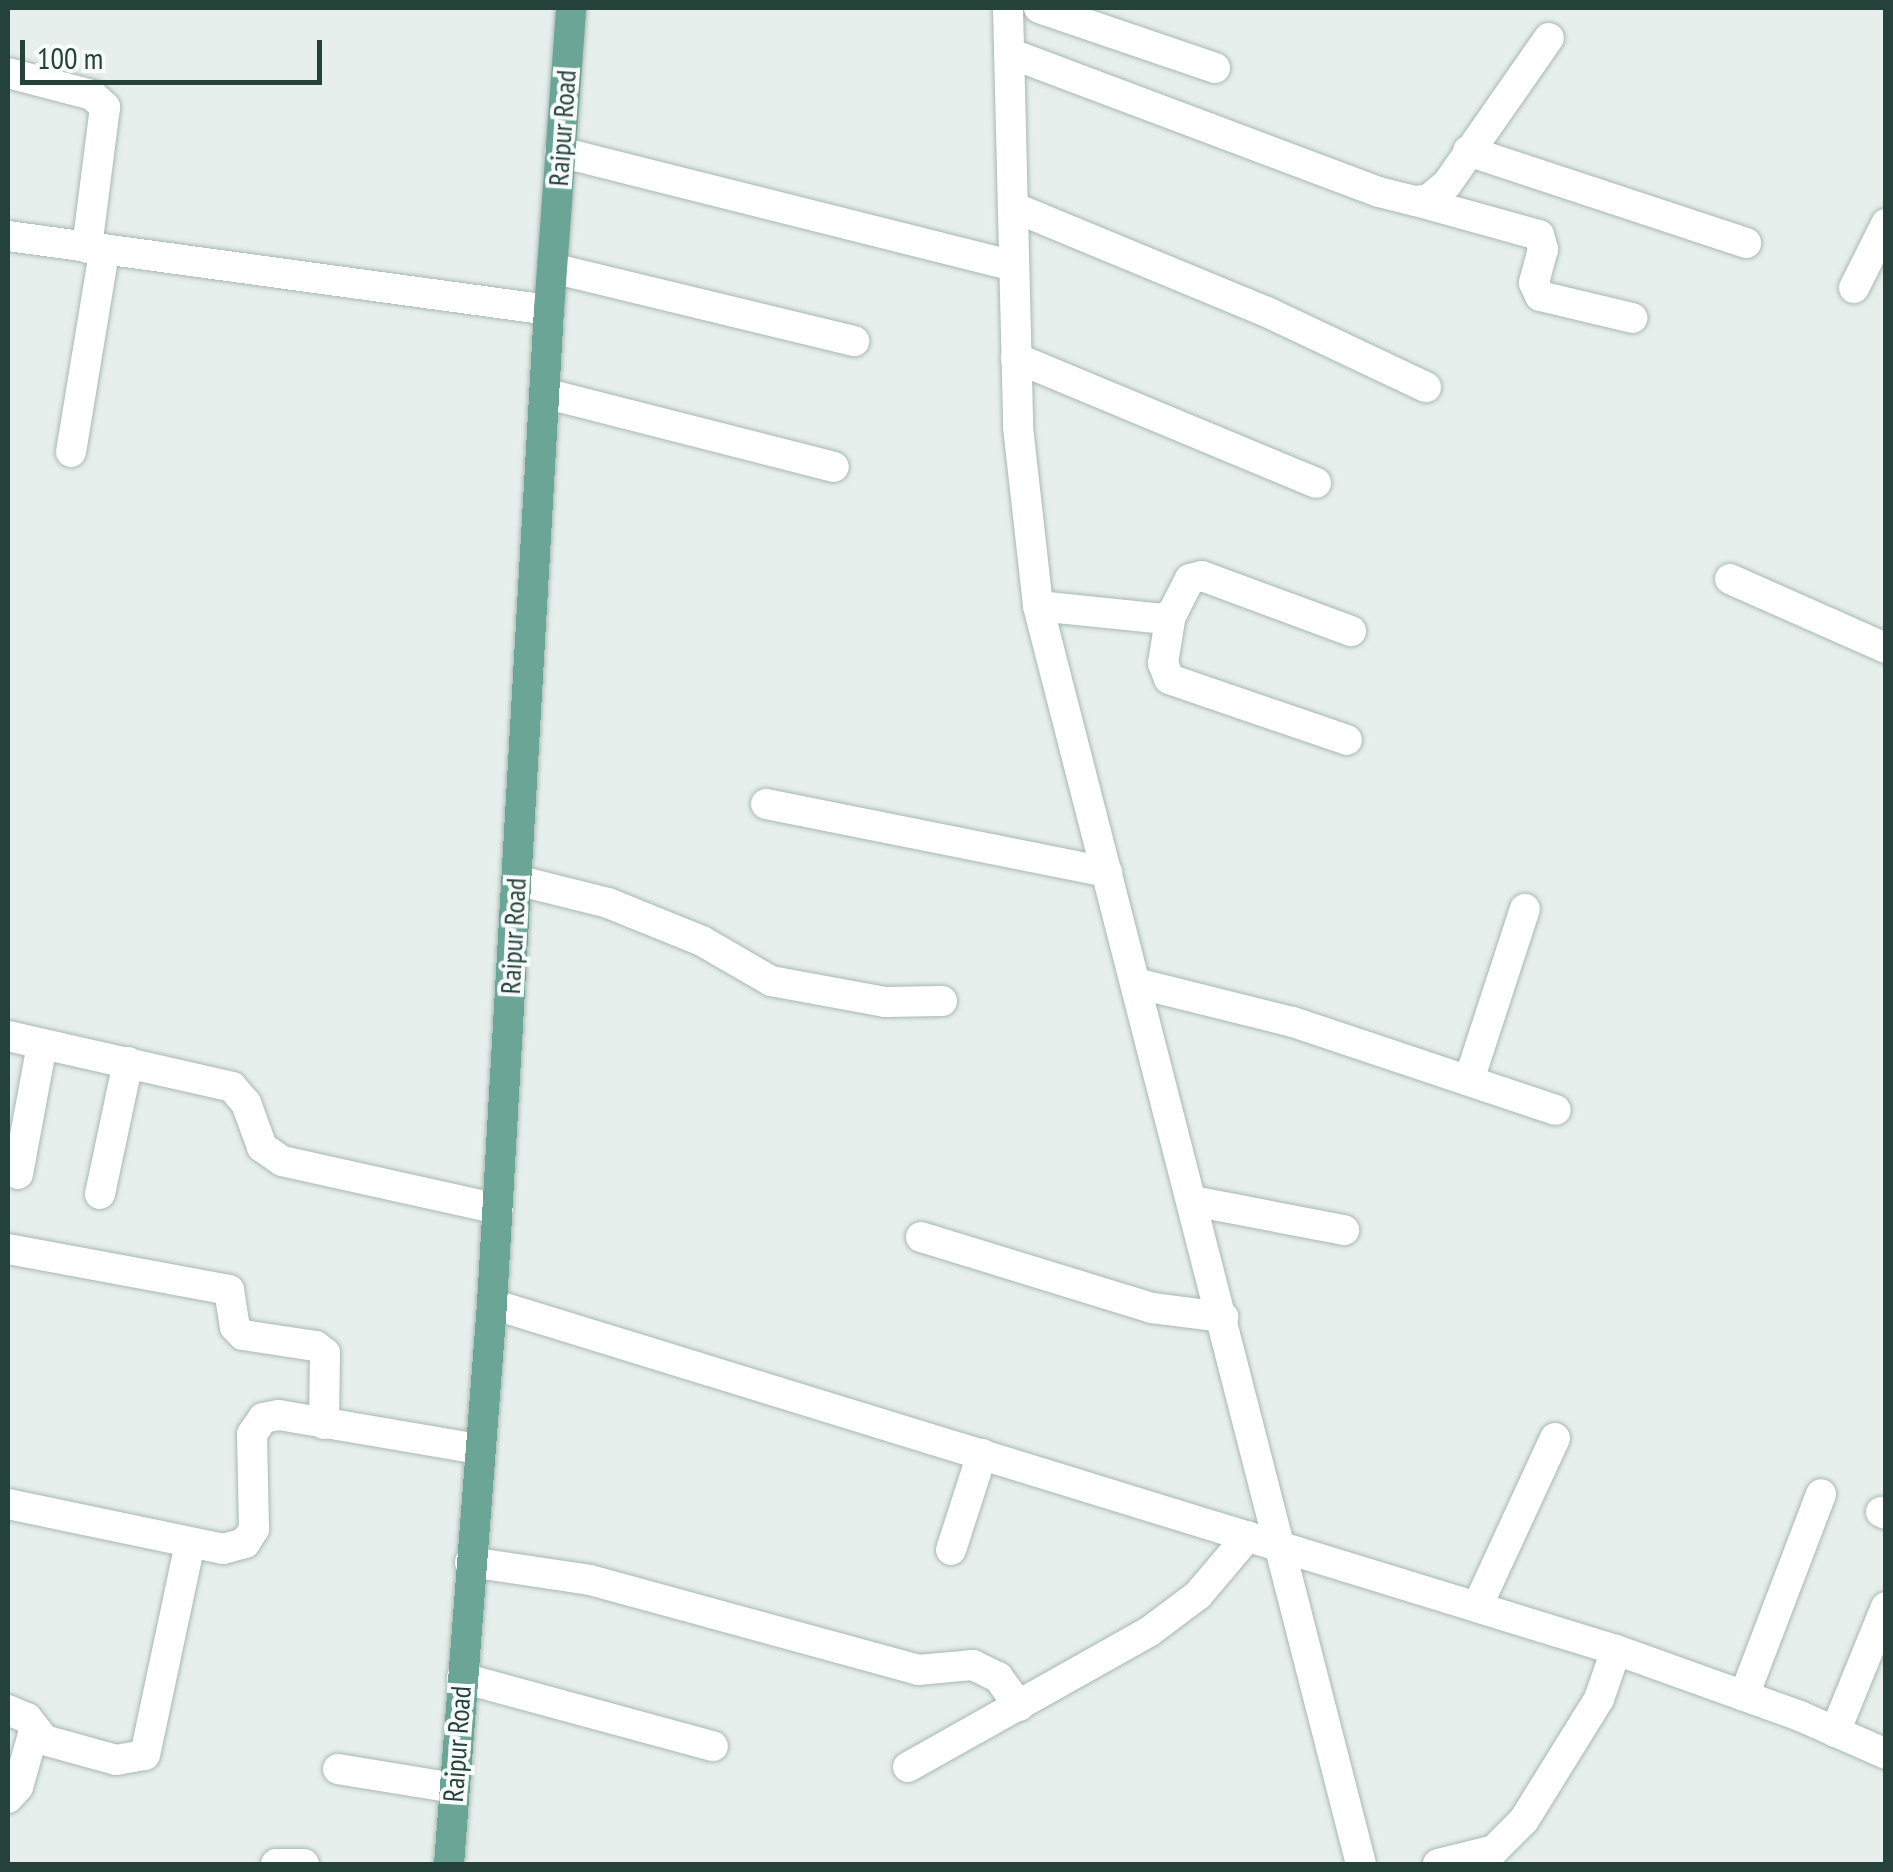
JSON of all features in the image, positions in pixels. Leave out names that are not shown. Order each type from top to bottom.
[{"type":"main road","name":"Raipur Road","points":[[449,1864],[492,1304],[548,310],[571,8]]},
{"type":"street","points":[[1008,8],[1018,426],[1038,606],[1361,1864]]},
{"type":"street","points":[[1039,8],[1102,18],[1215,68]]},
{"type":"street","points":[[1416,201],[1439,194],[1549,38]]},
{"type":"street","points":[[1009,53],[1379,192],[1539,235],[1543,250],[1534,283],[1540,296],[1632,318]]},
{"type":"street","points":[[8,73],[92,95],[105,107],[95,250],[71,452]]},
{"type":"street","points":[[1468,151],[1746,242]]},
{"type":"street","points":[[560,152],[1014,266]]},
{"type":"street","points":[[1013,207],[1267,312],[1426,388]]},
{"type":"street","points":[[1854,288],[1886,224]]},
{"type":"street","points":[[8,236],[548,310]]},
{"type":"street","points":[[552,268],[854,341]]},
{"type":"street","points":[[1016,358],[1316,484]]},
{"type":"street","points":[[544,393],[834,467]]},
{"type":"street","points":[[1347,740],[1169,680],[1163,663],[1171,614],[1190,578],[1202,576],[1351,631]]},
{"type":"street","points":[[1730,579],[1886,648]]},
{"type":"street","points":[[1038,606],[1152,619],[1171,614]]},
{"type":"street","points":[[766,804],[1107,872]]},
{"type":"street","points":[[516,880],[608,903],[702,942],[772,980],[885,1002],[942,1000]]},
{"type":"street","points":[[1470,1080],[1525,909]]},
{"type":"street","points":[[1136,983],[1293,1022],[1556,1110]]},
{"type":"street","points":[[8,1036],[222,1083],[239,1092],[262,1147],[274,1158],[498,1208]]},
{"type":"street","points":[[18,1174],[42,1044]]},
{"type":"street","points":[[100,1194],[128,1062]]},
{"type":"street","points":[[1193,1202],[1344,1230]]},
{"type":"street","points":[[921,1237],[1162,1310],[1223,1317]]},
{"type":"street","points":[[8,1249],[229,1290],[235,1327],[243,1335],[316,1346],[325,1352],[324,1424]]},
{"type":"street","points":[[492,1304],[1616,1650],[1744,1696],[1886,1754]]},
{"type":"street","points":[[8,1504],[223,1548],[250,1538],[256,1517],[252,1434],[258,1422],[279,1415],[478,1448]]},
{"type":"street","points":[[1477,1607],[1556,1438]]},
{"type":"street","points":[[951,1550],[982,1454]]},
{"type":"street","points":[[1744,1696],[1821,1494]]},
{"type":"street","points":[[908,1767],[1182,1609],[1248,1536]]},
{"type":"street","points":[[8,1710],[27,1718],[44,1740],[100,1758],[131,1760],[147,1753],[190,1544]]},
{"type":"street","points":[[470,1562],[590,1580],[918,1670],[973,1665],[998,1678],[1019,1706]]},
{"type":"street","points":[[1835,1732],[1886,1608]]},
{"type":"street","points":[[1438,1864],[1494,1850],[1524,1820],[1598,1699],[1616,1650]]},
{"type":"street","points":[[462,1678],[713,1746]]},
{"type":"street","points":[[8,1798],[18,1787],[34,1730]]},
{"type":"street","points":[[338,1770],[454,1788]]},
{"type":"street","points":[[276,1864],[304,1864]]}]
